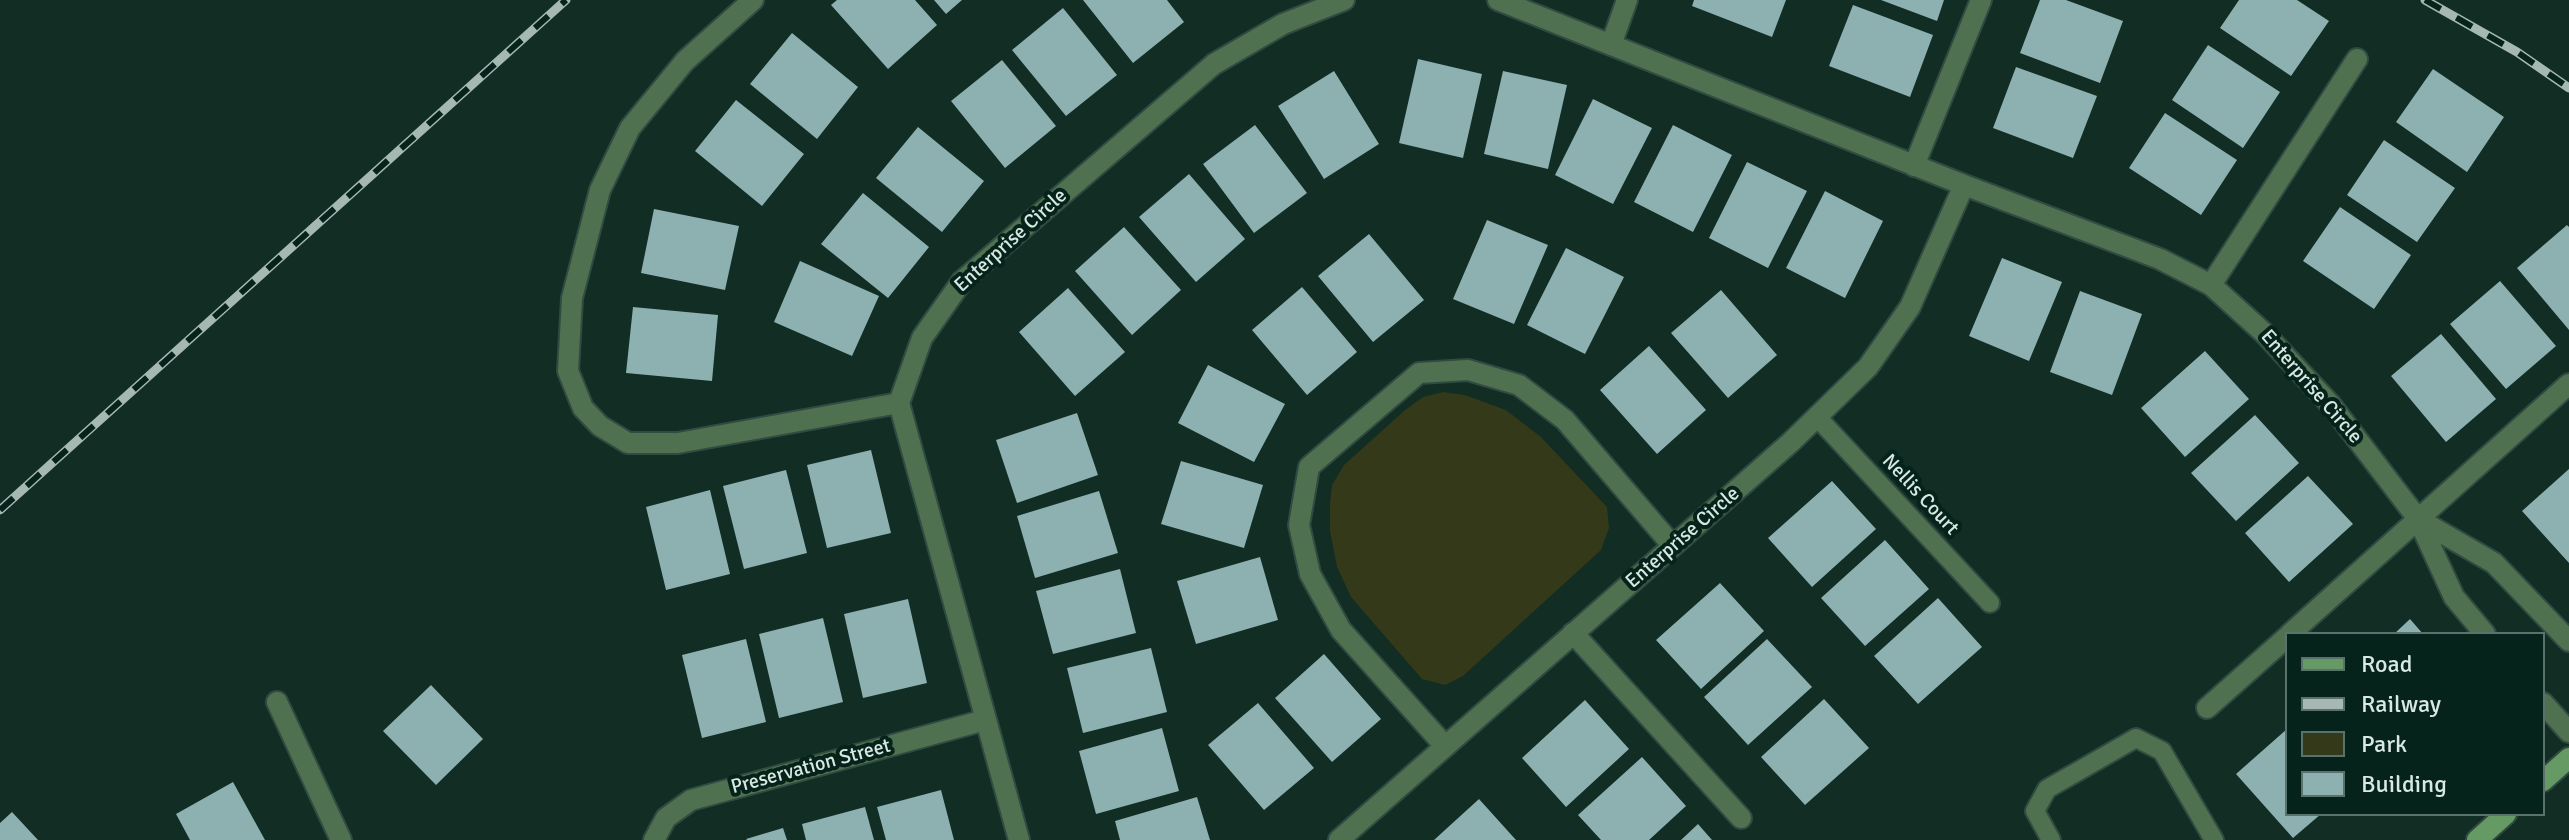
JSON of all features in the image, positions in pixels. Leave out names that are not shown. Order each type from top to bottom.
[{"type":"main road","points":[[2545,779],[2569,758]]},
{"type":"main road","points":[[2477,840],[2504,816]]},
{"type":"street","points":[[753,0],[685,61],[630,128],[600,190],[572,298],[568,371],[583,408],[600,426],[628,443],[678,443],[899,403],[1019,840]]},
{"type":"street","name":"Enterprise Circle","points":[[899,403],[922,338],[962,281],[1214,64],[1283,24],[1344,0]]},
{"type":"street","name":"Enterprise Circle","points":[[1498,0],[1914,166],[2160,259],[2211,285],[2264,333],[2331,405],[2418,519],[2454,597],[2483,632]]},
{"type":"street","points":[[1611,45],[1627,0]]},
{"type":"street","points":[[1914,166],[1981,0]]},
{"type":"street","points":[[2211,285],[2357,59]]},
{"type":"street","name":"Enterprise Circle","points":[[1339,840],[1673,546],[1868,367],[1910,307],[1964,185]]},
{"type":"street","points":[[1445,746],[1341,630],[1310,574],[1299,525],[1309,467],[1419,373],[1468,370],[1519,385],[1565,420],[1673,546]]},
{"type":"street","points":[[2291,632],[2569,384]]},
{"type":"street","name":"Enterprise Circle","points":[[2418,519],[2494,563],[2569,641]]},
{"type":"street","points":[[1573,633],[1741,818]]},
{"type":"street","points":[[2207,708],[2285,638]]},
{"type":"street","points":[[277,702],[341,840]]},
{"type":"street","points":[[2545,705],[2569,732]]},
{"type":"street","name":"Preservation Street","points":[[654,840],[666,818],[691,800],[985,720]]},
{"type":"lane","name":"Nellis Court","points":[[1817,417],[1990,603]]},
{"type":"lane","points":[[2051,840],[2035,811],[2047,789],[2136,738],[2162,751],[2214,840]]},
{"type":"green space","points":[[1443,392],[1465,395],[1506,410],[1541,437],[1607,507],[1609,528],[1601,550],[1463,676],[1445,685],[1422,679],[1351,597],[1337,567],[1330,531],[1332,485],[1344,465],[1405,410],[1423,397]]},
{"type":"building","points":[[837,0],[915,0],[937,25],[888,69],[831,5]]},
{"type":"building","points":[[934,0],[962,0],[946,14]]},
{"type":"building","points":[[1083,0],[1167,0],[1184,22],[1133,63]]},
{"type":"building","points":[[1694,0],[1786,0],[1772,37],[1692,6]]},
{"type":"building","points":[[1881,0],[1944,0],[1937,21]]},
{"type":"building","points":[[2040,0],[2066,0],[2123,21],[2100,83],[2020,53]]},
{"type":"building","points":[[2239,0],[2297,0],[2329,21],[2291,76],[2220,28]]},
{"type":"building","points":[[1853,5],[1933,35],[1910,97],[1829,66]]},
{"type":"building","points":[[1063,8],[1117,75],[1066,116],[1012,50]]},
{"type":"building","points":[[792,33],[858,87],[817,139],[750,84]]},
{"type":"building","points":[[2208,45],[2280,92],[2243,148],[2172,100]]},
{"type":"building","points":[[1418,59],[1482,74],[1463,158],[1399,143]]},
{"type":"building","points":[[1002,60],[1056,126],[1005,168],[951,101]]},
{"type":"building","points":[[2016,67],[2097,96],[2073,158],[1993,128]]},
{"type":"building","points":[[2433,69],[2504,117],[2467,172],[2396,122]]},
{"type":"building","points":[[1334,71],[1379,144],[1324,179],[1278,106]]},
{"type":"building","points":[[1503,71],[1567,85],[1548,169],[1484,154]]},
{"type":"building","points":[[1593,99],[1652,128],[1613,204],[1555,175]]},
{"type":"building","points":[[736,100],[804,154],[762,206],[695,151]]},
{"type":"building","points":[[2165,113],[2237,160],[2201,215],[2129,168]]},
{"type":"building","points":[[1255,125],[1307,193],[1254,233],[1203,164]]},
{"type":"building","points":[[1673,125],[1732,155],[1693,232],[1634,202]]},
{"type":"building","points":[[918,127],[984,181],[942,232],[876,178]]},
{"type":"building","points":[[2384,140],[2455,188],[2417,242],[2347,195]]},
{"type":"building","points":[[1747,162],[1807,191],[1768,268],[1709,238]]},
{"type":"building","points":[[1189,174],[1245,239],[1196,282],[1139,217]]},
{"type":"building","points":[[1825,191],[1883,221],[1845,298],[1786,268]]},
{"type":"building","points":[[863,193],[929,247],[888,298],[821,244]]},
{"type":"building","points":[[2340,207],[2411,255],[2374,309],[2303,261]]},
{"type":"building","points":[[654,209],[739,226],[725,290],[641,273]]},
{"type":"building","points":[[1487,220],[1548,245],[1514,324],[1453,299]]},
{"type":"building","points":[[2567,225],[2569,227],[2569,330],[2517,268]]},
{"type":"building","points":[[1124,227],[1181,290],[1132,335],[1075,271]]},
{"type":"building","points":[[1369,234],[1424,300],[1373,342],[1318,276]]},
{"type":"building","points":[[1566,248],[1624,277],[1585,354],[1527,325]]},
{"type":"building","points":[[2002,258],[2062,282],[2029,361],[1969,336]]},
{"type":"building","points":[[800,261],[879,296],[852,356],[774,322]]},
{"type":"building","points":[[2500,281],[2556,346],[2506,389],[2450,324]]},
{"type":"building","points":[[1302,287],[1357,352],[1307,395],[1252,330]]},
{"type":"building","points":[[1068,288],[1125,352],[1075,396],[1019,332]]},
{"type":"building","points":[[1721,290],[1777,355],[1728,398],[1671,333]]},
{"type":"building","points":[[2080,291],[2142,314],[2112,395],[2050,372]]},
{"type":"building","points":[[633,307],[718,315],[712,381],[626,373]]},
{"type":"building","points":[[2441,334],[2496,399],[2446,442],[2391,376]]},
{"type":"building","points":[[1649,346],[1706,410],[1657,454],[1600,390]]},
{"type":"building","points":[[2205,351],[2249,399],[2185,457],[2141,408]]},
{"type":"building","points":[[1208,365],[1285,404],[1254,462],[1178,423]]},
{"type":"building","points":[[1077,413],[1098,475],[1017,503],[996,440]]},
{"type":"building","points":[[2255,415],[2299,463],[2236,521],[2191,473]]},
{"type":"building","points":[[871,450],[891,533],[827,548],[807,465]]},
{"type":"building","points":[[1181,461],[1263,485],[1244,548],[1161,524]]},
{"type":"building","points":[[2569,469],[2569,563],[2522,511]]},
{"type":"building","points":[[786,470],[807,553],[744,569],[723,486]]},
{"type":"building","points":[[2308,476],[2353,524],[2289,582],[2245,533]]},
{"type":"building","points":[[1832,481],[1876,529],[1812,587],[1768,538]]},
{"type":"building","points":[[710,490],[730,574],[666,590],[646,507]]},
{"type":"building","points":[[1099,491],[1118,553],[1035,578],[1017,516]]},
{"type":"building","points":[[1885,540],[1929,589],[1865,646],[1821,598]]},
{"type":"building","points":[[1260,557],[1278,620],[1196,644],[1177,581]]},
{"type":"building","points":[[1120,569],[1136,633],[1053,654],[1036,591]]},
{"type":"building","points":[[1720,583],[1764,631],[1701,689],[1656,640]]},
{"type":"building","points":[[1938,598],[1982,647],[1918,704],[1874,656]]},
{"type":"building","points":[[908,599],[927,683],[863,698],[844,614]]},
{"type":"building","points":[[823,618],[843,702],[779,718],[759,634]]},
{"type":"building","points":[[2410,619],[2421,632],[2396,632]]},
{"type":"building","points":[[746,639],[766,722],[702,738],[682,655]]},
{"type":"building","points":[[1767,639],[1812,687],[1748,745],[1704,697]]},
{"type":"building","points":[[1151,648],[1167,712],[1083,733],[1067,668]]},
{"type":"building","points":[[1324,654],[1381,719],[1332,762],[1275,698]]},
{"type":"building","points":[[431,685],[483,739],[436,785],[383,731]]},
{"type":"building","points":[[1824,699],[1869,748],[1805,805],[1761,757]]},
{"type":"building","points":[[1585,700],[1629,749],[1566,807],[1522,758]]},
{"type":"building","points":[[1258,703],[1314,768],[1264,810],[1208,745]]},
{"type":"building","points":[[1162,728],[1179,791],[1096,814],[1079,751]]},
{"type":"building","points":[[2285,731],[2285,816],[2319,816],[2293,838],[2236,774]]},
{"type":"building","points":[[1642,757],[1686,806],[1649,840],[1601,840],[1578,815]]},
{"type":"building","points":[[233,782],[265,840],[190,840],[176,814]]},
{"type":"building","points":[[941,790],[954,840],[886,840],[877,807]]},
{"type":"building","points":[[1197,797],[1210,840],[1120,840],[1115,821]]},
{"type":"building","points":[[1479,799],[1516,840],[1434,840]]},
{"type":"building","points":[[865,807],[874,840],[806,840],[802,824]]},
{"type":"building","points":[[12,812],[38,840],[0,840],[0,823]]},
{"type":"building","points":[[1698,824],[1712,840],[1681,840]]},
{"type":"building","points":[[783,828],[787,840],[746,839]]},
{"type":"railway","points":[[0,510],[566,0]]},
{"type":"railway","points":[[2425,0],[2517,52],[2569,88]]}]
